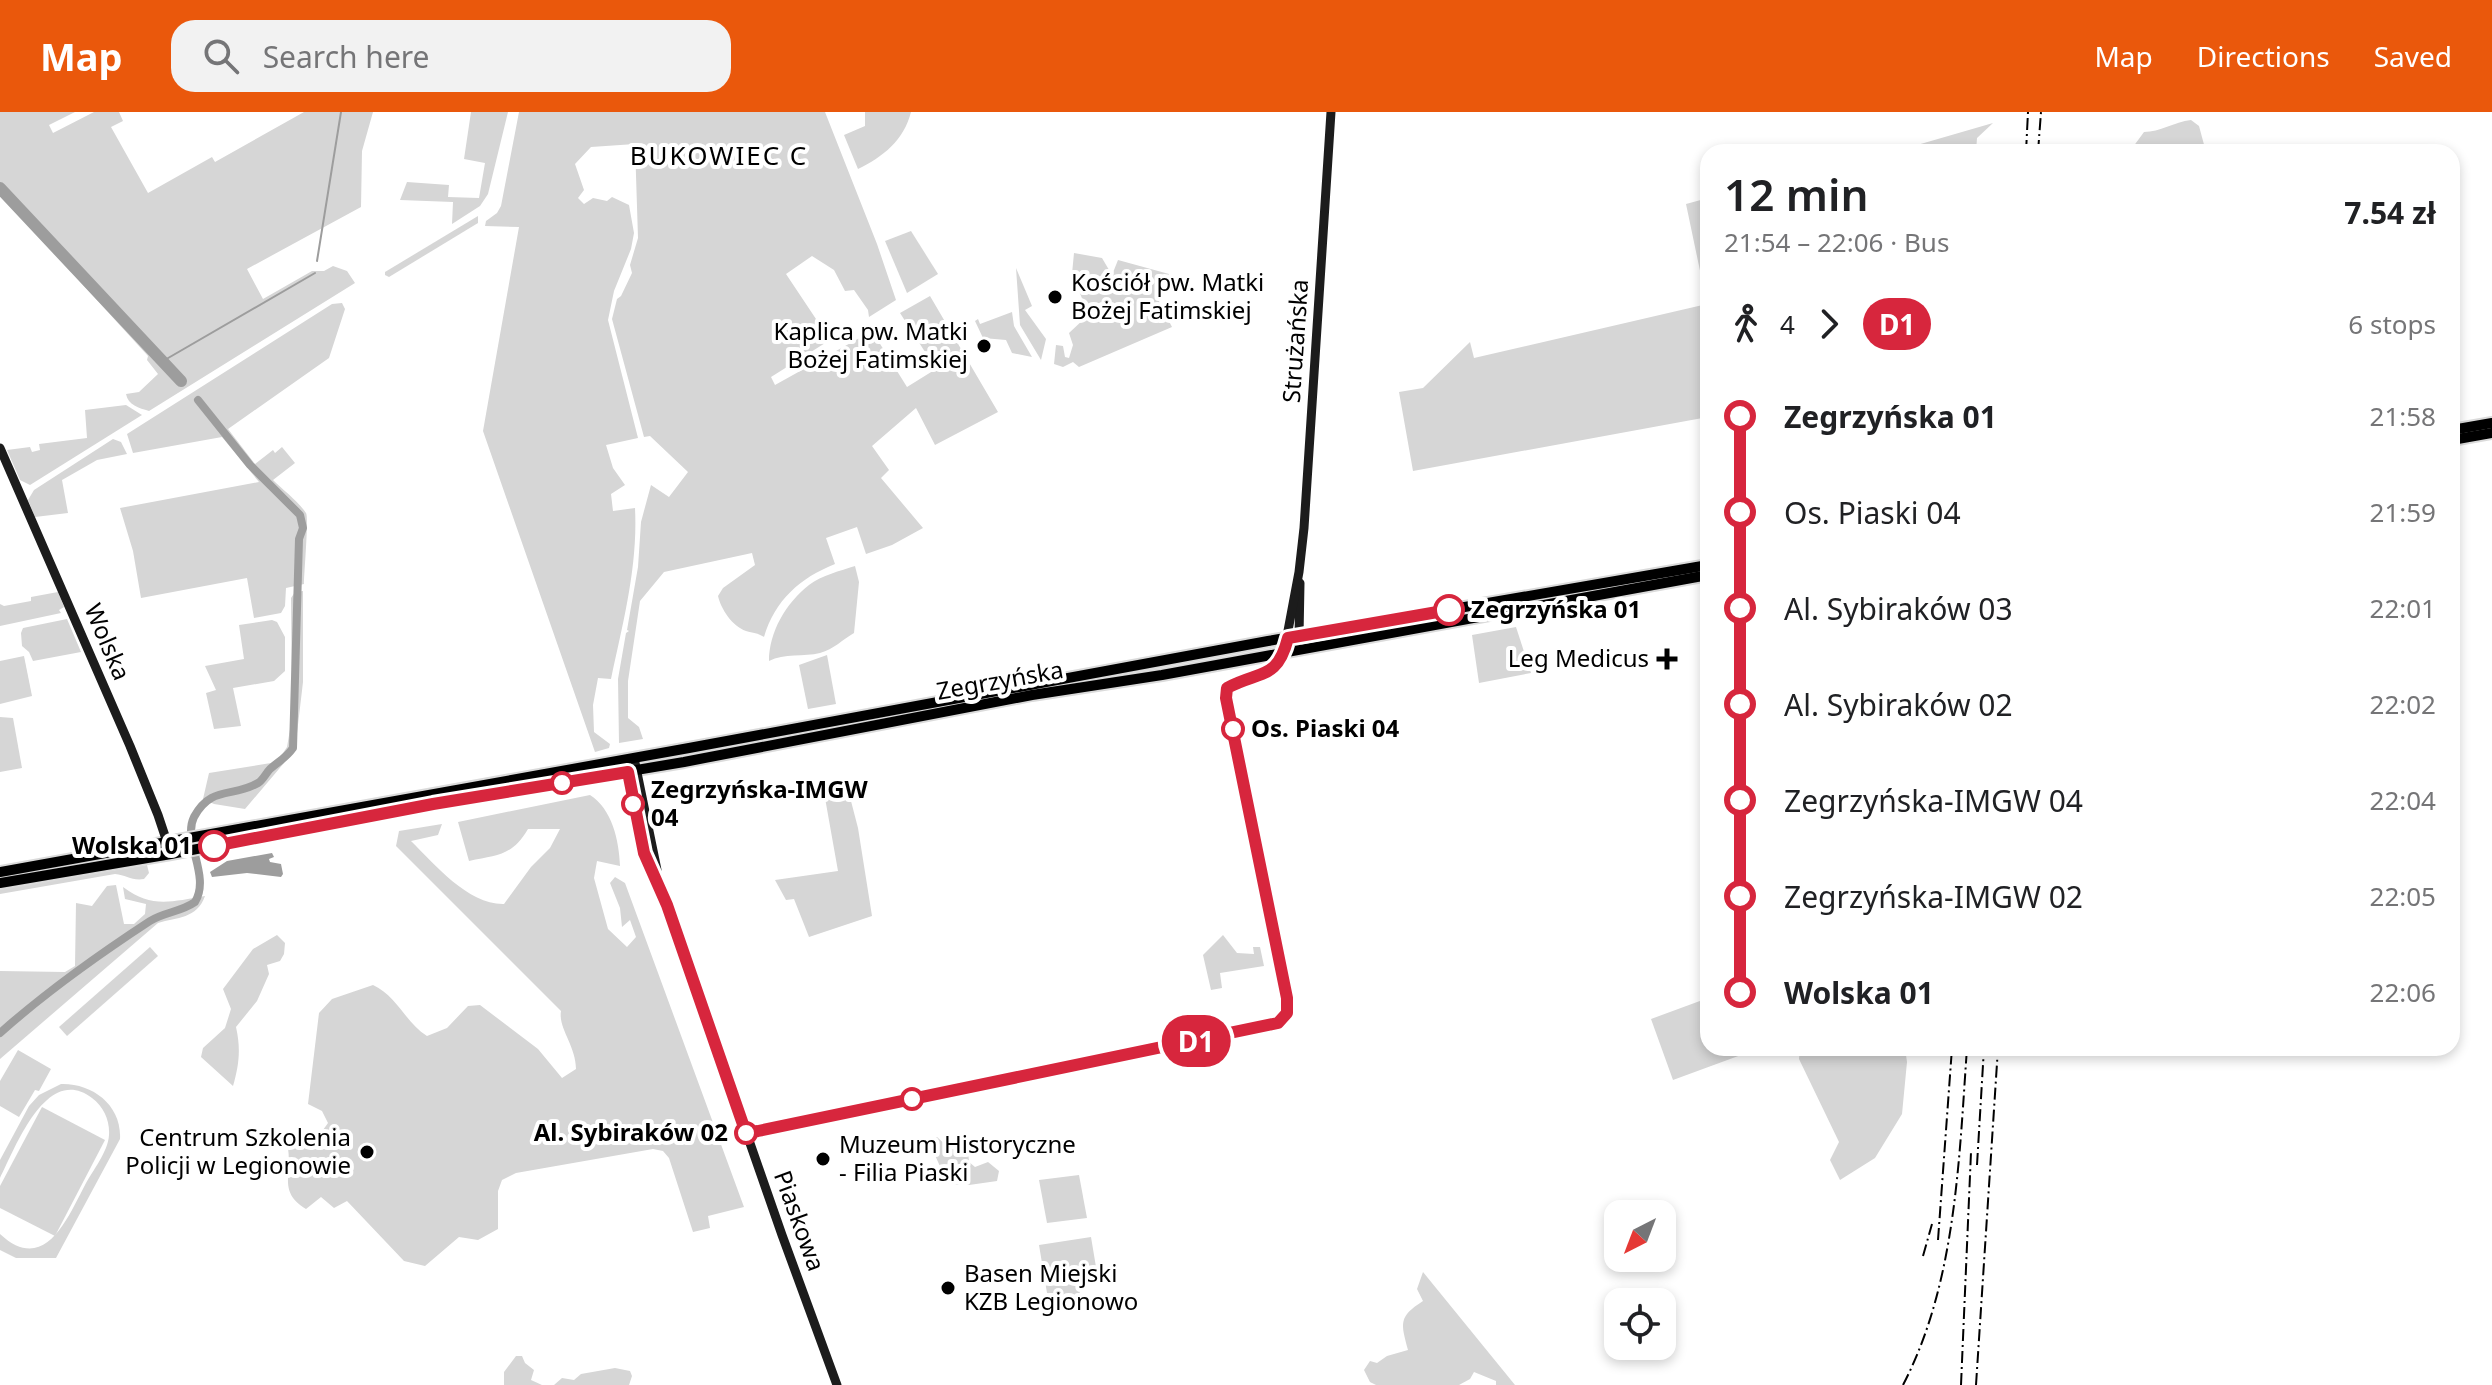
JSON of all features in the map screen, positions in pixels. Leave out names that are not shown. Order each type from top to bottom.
[{"type":"main road","points":[[2460,429],[2492,423]]},
{"type":"main road","points":[[2460,439],[2492,433]]},
{"type":"main road","name":"Zegrzyńska","points":[[301,823],[1294,637],[1700,566]]},
{"type":"main road","name":"Zegrzyńska","points":[[301,823],[632,771],[1003,700],[1162,675],[1700,576]]},
{"type":"main road","points":[[0,872],[168,841],[301,823]]},
{"type":"main road","points":[[0,883],[206,848],[301,823]]},
{"type":"street","name":"Strużańska","points":[[1290,651],[1299,572],[1331,112]]},
{"type":"street","name":"Wolska","points":[[0,448],[112,704],[171,854]]},
{"type":"street","name":"Piaskowa","points":[[630,759],[644,853],[661,889],[837,1385]]},
{"type":"shaded area","points":[[0,112],[75,112],[49,125],[53,133],[94,112],[119,112],[123,121],[111,127],[148,193],[212,157],[215,162],[304,112],[373,112],[362,151],[361,207],[247,269],[263,299],[312,271],[324,271],[333,266],[347,271],[355,283],[149,411],[138,407],[129,401],[126,394],[139,392],[158,374],[147,360],[148,356],[0,194]]},
{"type":"shaded area","points":[[471,112],[508,112],[488,194],[480,206],[452,224],[453,202],[400,200],[407,182],[449,185],[448,197],[479,198],[485,163],[464,159]]},
{"type":"shaded area","points":[[519,112],[825,112],[896,300],[869,317],[868,310],[854,290],[845,291],[834,270],[812,256],[786,274],[830,340],[771,377],[775,385],[872,331],[907,387],[936,369],[900,313],[930,296],[998,412],[935,445],[916,408],[872,446],[889,470],[881,478],[923,528],[892,545],[866,554],[857,527],[826,538],[835,564],[811,576],[790,592],[775,612],[764,637],[736,625],[724,611],[718,596],[723,588],[755,565],[752,553],[664,572],[640,601],[628,681],[628,718],[639,727],[643,739],[619,743],[618,679],[626,633],[629,631],[641,522],[651,485],[669,497],[688,472],[650,436],[644,437],[612,319],[617,299],[632,273],[630,265],[638,238],[635,144],[591,147],[575,164],[584,190],[578,198],[584,204],[593,198],[607,201],[612,197],[629,205],[634,233],[614,291],[608,320],[638,438],[606,445],[613,468],[625,485],[611,494],[613,511],[635,508],[635,530],[629,594],[611,679],[598,678],[593,705],[594,732],[610,744],[609,748],[595,752],[483,431],[519,227],[485,226],[501,206]]},
{"type":"shaded area","points":[[865,112],[911,112],[898,139],[876,159],[858,169],[844,135],[865,126]]},
{"type":"shaded area","points":[[2191,120],[2199,126],[2204,144],[2135,144],[2144,132]]},
{"type":"shaded area","points":[[1993,123],[1977,138],[1977,144],[1921,144]]},
{"type":"shaded area","points":[[1700,200],[1700,271],[1686,204]]},
{"type":"shaded area","points":[[478,216],[478,223],[389,277],[385,275],[385,272]]},
{"type":"shaded area","points":[[911,231],[938,274],[907,293],[885,241]]},
{"type":"shaded area","points":[[1074,253],[1102,258],[1112,275],[1118,260],[1169,274],[1159,302],[1172,327],[1079,367],[1073,362],[1063,367],[1054,364],[1056,345],[1063,346],[1065,357],[1069,358],[1073,345],[1069,333],[1092,315],[1094,309],[1086,308],[1072,274]]},
{"type":"shaded area","points":[[1016,268],[1032,306],[1025,310],[1046,339],[1041,360],[1020,325]]},
{"type":"shaded area","points":[[342,303],[345,309],[329,358],[228,429],[255,464],[282,447],[295,463],[273,480],[306,513],[304,584],[286,588],[285,606],[281,613],[254,618],[247,578],[141,598],[133,551],[120,508],[259,482],[222,437],[133,453],[127,434],[332,304]]},
{"type":"shaded area","points":[[1700,306],[1700,418],[1413,471],[1399,392],[1423,388],[1470,342],[1474,358]]},
{"type":"shaded area","points":[[1012,312],[1014,326],[1032,357],[1012,353],[1006,340],[983,338],[975,321],[978,319],[980,324]]},
{"type":"shaded area","points":[[126,405],[142,415],[30,485],[20,480],[7,450],[30,447],[32,452],[40,450],[39,444],[87,438],[85,410]]},
{"type":"shaded area","points":[[113,439],[121,442],[127,454],[97,460],[62,480],[68,513],[35,517],[28,500],[34,490]]},
{"type":"shaded area","points":[[855,566],[859,582],[854,633],[820,653],[769,661],[772,639],[780,619],[793,600],[814,582]]},
{"type":"shaded area","points":[[303,591],[303,682],[295,750],[245,809],[214,804],[203,799],[209,773],[277,762],[287,747],[292,718],[291,598],[295,592]]},
{"type":"shaded area","points":[[58,592],[64,607],[59,610],[61,613],[0,626],[0,604],[31,601],[31,597]]},
{"type":"shaded area","points":[[67,619],[81,652],[33,661],[22,646],[23,628]]},
{"type":"shaded area","points":[[277,622],[285,637],[285,671],[274,681],[233,688],[241,726],[214,729],[206,693],[216,690],[205,666],[244,659],[239,625]]},
{"type":"shaded area","points":[[1516,627],[1531,673],[1479,683],[1472,635]]},
{"type":"shaded area","points":[[827,655],[836,704],[808,709],[799,665]]},
{"type":"shaded area","points":[[24,656],[32,696],[0,704],[0,661]]},
{"type":"shaded area","points":[[0,717],[13,718],[22,768],[0,772]]},
{"type":"shaded area","points":[[845,778],[858,828],[872,916],[809,937],[794,899],[786,900],[775,880],[838,871],[822,781]]},
{"type":"shaded area","points":[[590,795],[609,817],[618,846],[620,866],[597,861],[594,878],[608,929],[627,947],[636,937],[630,920],[622,927],[620,908],[610,883],[615,877],[625,883],[744,1207],[708,1216],[710,1228],[693,1232],[669,1158],[663,1151],[653,1149],[516,1173],[502,1180],[498,1191],[498,1229],[478,1240],[459,1237],[425,1266],[404,1261],[347,1201],[334,1208],[321,1197],[306,1209],[297,1203],[289,1190],[288,1148],[318,1137],[328,1123],[322,1111],[308,1104],[319,1013],[332,999],[373,985],[427,1036],[447,1028],[468,1006],[480,1005],[538,1049],[562,1078],[576,1069],[561,1011],[396,846],[399,831],[442,824],[438,835],[411,841],[466,891],[491,903],[504,904],[531,867],[550,848],[560,829],[528,829],[510,849],[469,861],[458,822]]},
{"type":"shaded area","points":[[272,853],[274,857],[269,859],[270,862],[281,864],[281,877],[247,873],[212,877],[210,872],[227,861]]},
{"type":"shaded area","points":[[147,865],[149,873],[144,879],[115,874],[0,894],[0,889]]},
{"type":"shaded area","points":[[116,885],[124,924],[134,924],[145,914],[146,904],[125,899],[123,887],[143,898],[161,902],[205,896],[192,913],[158,923],[0,1059],[0,971],[65,972],[75,966],[76,903],[92,906],[107,886]]},
{"type":"shaded area","points":[[277,935],[285,943],[284,954],[280,961],[267,965],[269,974],[257,1001],[236,1027],[239,1057],[233,1086],[201,1057],[203,1048],[225,1028],[231,1009],[223,989],[253,949]]},
{"type":"shaded area","points":[[1223,935],[1237,953],[1254,954],[1253,947],[1260,947],[1264,966],[1220,973],[1222,988],[1211,990],[1203,955]]},
{"type":"shaded area","points":[[150,947],[158,956],[67,1036],[59,1027]]},
{"type":"shaded area","points":[[1700,1001],[1700,1056],[1738,1056],[1673,1080],[1651,1019]]},
{"type":"shaded area","points":[[18,1050],[51,1069],[19,1117],[0,1106],[0,1081]]},
{"type":"shaded area","points":[[1799,1056],[1906,1056],[1902,1114],[1875,1158],[1840,1180],[1830,1160],[1839,1142]]},
{"type":"shaded area","points":[[61,1084],[84,1087],[103,1098],[116,1116],[120,1139],[56,1258],[16,1258],[0,1250],[0,1234],[16,1245],[30,1249],[53,1237],[71,1212],[108,1141],[107,1120],[96,1102],[75,1090],[60,1092],[34,1114],[0,1178],[0,1160],[29,1106],[39,1095]]},
{"type":"shaded area","points":[[42,1107],[105,1140],[55,1236],[0,1208],[0,1186]]},
{"type":"shaded area","points":[[937,1137],[948,1147],[968,1150],[969,1162],[975,1167],[988,1162],[999,1171],[997,1181],[948,1184],[929,1142]]},
{"type":"shaded area","points":[[1079,1175],[1087,1218],[1047,1223],[1039,1180]]},
{"type":"shaded area","points":[[1091,1237],[1097,1273],[1077,1277],[1082,1306],[1050,1311],[1039,1245]]},
{"type":"shaded area","points":[[1423,1272],[1515,1385],[1496,1385],[1496,1381],[1474,1372],[1470,1379],[1459,1385],[1376,1385],[1370,1382],[1364,1370],[1370,1361],[1377,1363],[1387,1356],[1408,1350],[1404,1321],[1405,1316],[1423,1301],[1417,1289]]},
{"type":"shaded area","points":[[516,1356],[522,1356],[534,1370],[531,1380],[542,1385],[504,1385],[504,1372]]},
{"type":"shaded area","points":[[615,1368],[630,1371],[629,1385],[554,1385],[562,1378],[574,1380],[581,1374]]},
{"type":"waterway","points":[[317,261],[341,112]]},
{"type":"waterway","points":[[0,188],[181,381]]},
{"type":"waterway","points":[[163,361],[315,273]]},
{"type":"waterway","points":[[0,1033],[54,989],[131,934],[155,918],[195,902],[200,881],[191,837],[194,817],[215,796],[258,783],[293,748],[299,539],[303,528],[300,515],[250,465],[198,400]]},
{"type":"railway","points":[[2026,144],[2028,112]]},
{"type":"railway","points":[[2039,144],[2041,112]]},
{"type":"railway","points":[[1938,1240],[1951,1056]]},
{"type":"railway","points":[[1903,1385],[1921,1346],[1944,1263],[1957,1177],[1966,1056]]},
{"type":"railway","points":[[1977,1165],[1984,1056]]},
{"type":"railway","points":[[1976,1385],[1997,1056]]},
{"type":"railway","points":[[1961,1385],[1971,1152]]},
{"type":"railway","points":[[1923,1256],[1932,1224]]},
{"type":"bus line","name":"D1","points":[[214,846],[433,804],[628,772],[644,853],[667,905],[746,1133],[758,1131],[1278,1023],[1287,1013],[1287,998],[1226,698],[1227,688],[1275,669],[1288,638],[1449,610]]},
{"type":"place","name":"Kościół pw. Matki Bożej Fatimskiej","points":[[1055,297]]},
{"type":"place","name":"Kaplica pw. Matki Bożej Fatimskiej","points":[[984,346]]},
{"type":"place","name":"Zegrzyńska 01","points":[[1449,610]]},
{"type":"place","name":"Leg Medicus","points":[[1667,659]]},
{"type":"place","name":"Os. Piaski 04","points":[[1233,729]]},
{"type":"place","name":"Zegrzyńska-IMGW 04","points":[[633,804]]},
{"type":"place","name":"Wolska 01","points":[[214,846]]},
{"type":"place","name":"Al. Sybiraków 02","points":[[746,1133]]},
{"type":"place","name":"Centrum Szkolenia Policji w Legionowie","points":[[367,1152]]},
{"type":"place","name":"Muzeum Historyczne - Filia Piaski","points":[[823,1159]]},
{"type":"place","name":"Basen Miejski KZB Legionowo","points":[[948,1288]]},
{"type":"district","name":"BUKOWIEC C","points":[[719,156]]}]
